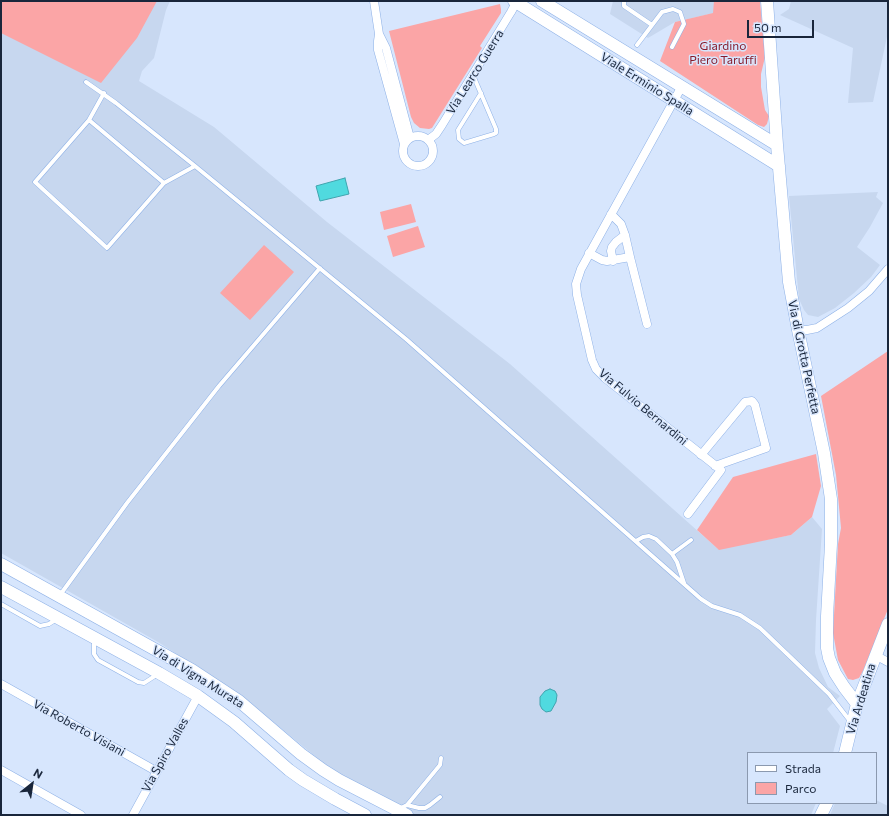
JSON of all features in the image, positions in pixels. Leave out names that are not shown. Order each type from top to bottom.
[{"type":"main road","name":"Viale Erminio Spalla","points":[[516,1],[779,166]]},
{"type":"main road","name":"Viale Erminio Spalla","points":[[542,1],[777,144]]},
{"type":"main road","name":"Via di Grotta Perfetta","points":[[766,1],[786,256],[791,296],[824,453],[831,506],[831,563],[826,624],[827,651],[838,679],[857,704]]},
{"type":"main road","name":"Via di Vigna Murata","points":[[1,564],[197,673],[239,701],[301,754],[318,766],[339,780],[402,811]]},
{"type":"main road","name":"Via di Vigna Murata","points":[[1,587],[159,673],[198,696],[234,722],[289,770],[303,780],[365,815]]},
{"type":"main road","name":"Via Ardeatina","points":[[845,752],[857,704],[888,624]]},
{"type":"main road","points":[[821,815],[826,804]]},
{"type":"street","points":[[374,1],[379,34],[386,48],[399,111],[404,144],[403,153],[407,162],[421,166],[432,157],[432,147],[428,140],[419,136],[410,138],[404,144]]},
{"type":"street","name":"Via Learco Guerra","points":[[428,140],[436,134],[442,125],[511,12],[516,1]]},
{"type":"street","name":"Via Fulvio Bernardini","points":[[682,86],[589,253],[578,276],[576,284],[577,295],[592,360],[596,369],[604,378],[716,466]]},
{"type":"street","points":[[399,111],[410,138]]},
{"type":"street","points":[[611,214],[621,224],[625,235],[647,324]]},
{"type":"street","points":[[613,261],[611,251],[612,247],[625,235]]},
{"type":"street","points":[[589,253],[602,260],[613,261],[630,257]]},
{"type":"street","points":[[798,330],[817,328],[848,308],[874,286],[888,269]]},
{"type":"street","points":[[701,455],[745,402],[752,401],[755,405],[766,448],[716,466]]},
{"type":"street","points":[[688,514],[721,470],[716,466]]},
{"type":"street","points":[[875,655],[888,662]]},
{"type":"street","name":"Via Roberto Visiani","points":[[1,684],[156,771]]},
{"type":"street","name":"Via Spiro Valles","points":[[133,815],[198,696]]},
{"type":"street","points":[[1,770],[82,815]]},
{"type":"lane","points":[[624,1],[624,6],[652,25]]},
{"type":"lane","points":[[637,45],[662,12],[673,9],[680,12],[684,24],[672,47]]},
{"type":"lane","points":[[473,75],[481,93],[496,132],[494,134],[464,143],[460,139],[458,130],[481,93]]},
{"type":"lane","points":[[86,82],[104,93],[195,166],[435,364],[708,604],[740,615],[760,628],[832,696],[852,725]]},
{"type":"lane","points":[[104,93],[89,120],[34,182],[107,248],[164,183],[195,166]]},
{"type":"lane","points":[[89,120],[164,183]]},
{"type":"lane","points":[[59,597],[127,503],[219,386],[320,268]]},
{"type":"lane","points":[[636,541],[642,537],[648,536],[656,539],[672,554],[677,562],[684,584]]},
{"type":"lane","points":[[672,554],[691,540]]},
{"type":"lane","points":[[1,604],[40,626],[49,624],[58,618]]},
{"type":"lane","points":[[94,638],[96,657],[103,664],[141,683],[159,673]]},
{"type":"lane","points":[[402,811],[440,765],[441,758]]},
{"type":"lane","points":[[402,811],[425,808],[430,806],[440,797]]},
{"type":"shaded area","points":[[1,1],[170,1],[166,10],[154,58],[142,71],[139,81],[214,127],[327,222],[510,364],[718,549],[791,535],[812,517],[822,529],[815,653],[819,668],[828,687],[840,696],[827,709],[840,726],[833,752],[747,752],[747,804],[816,804],[811,815],[415,815],[333,771],[244,698],[158,642],[1,553]]},
{"type":"shaded area","points":[[613,1],[714,1],[714,13],[675,22],[648,38],[610,14]]},
{"type":"shaded area","points":[[791,1],[888,1],[888,32],[873,102],[848,103],[853,48],[780,15],[789,9]]},
{"type":"shaded area","points":[[345,178],[349,194],[320,201],[316,186]]},
{"type":"shaded area","points":[[878,192],[876,197],[883,203],[857,247],[880,265],[871,277],[835,308],[818,317],[808,315],[799,299],[789,196]]},
{"type":"shaded area","points":[[550,689],[555,691],[557,695],[556,702],[551,711],[546,712],[540,705],[540,697],[545,691]]},
{"type":"shaded area","points":[[877,800],[888,806],[888,815],[830,815],[835,804],[877,804]]},
{"type":"green space","points":[[1,1],[157,1],[137,38],[101,83],[1,33]]},
{"type":"green space","name":"Giardino Piero Taruffi","points":[[714,1],[760,1],[765,57],[761,74],[761,87],[765,110],[769,116],[767,124],[764,127],[758,125],[660,61],[675,22],[713,13]]},
{"type":"green space","points":[[500,4],[501,13],[480,46],[482,48],[432,128],[420,128],[414,123],[411,117],[389,31]]},
{"type":"green space","points":[[411,204],[416,222],[384,230],[380,212]]},
{"type":"green space","points":[[418,226],[425,247],[393,257],[387,236]]},
{"type":"green space","points":[[264,245],[294,272],[250,320],[220,293]]},
{"type":"green space","points":[[888,351],[888,609],[863,671],[859,678],[853,680],[848,679],[838,660],[833,633],[838,544],[841,528],[836,475],[821,396]]},
{"type":"green space","points":[[816,454],[821,486],[812,517],[791,535],[719,550],[697,530],[733,477]]}]
